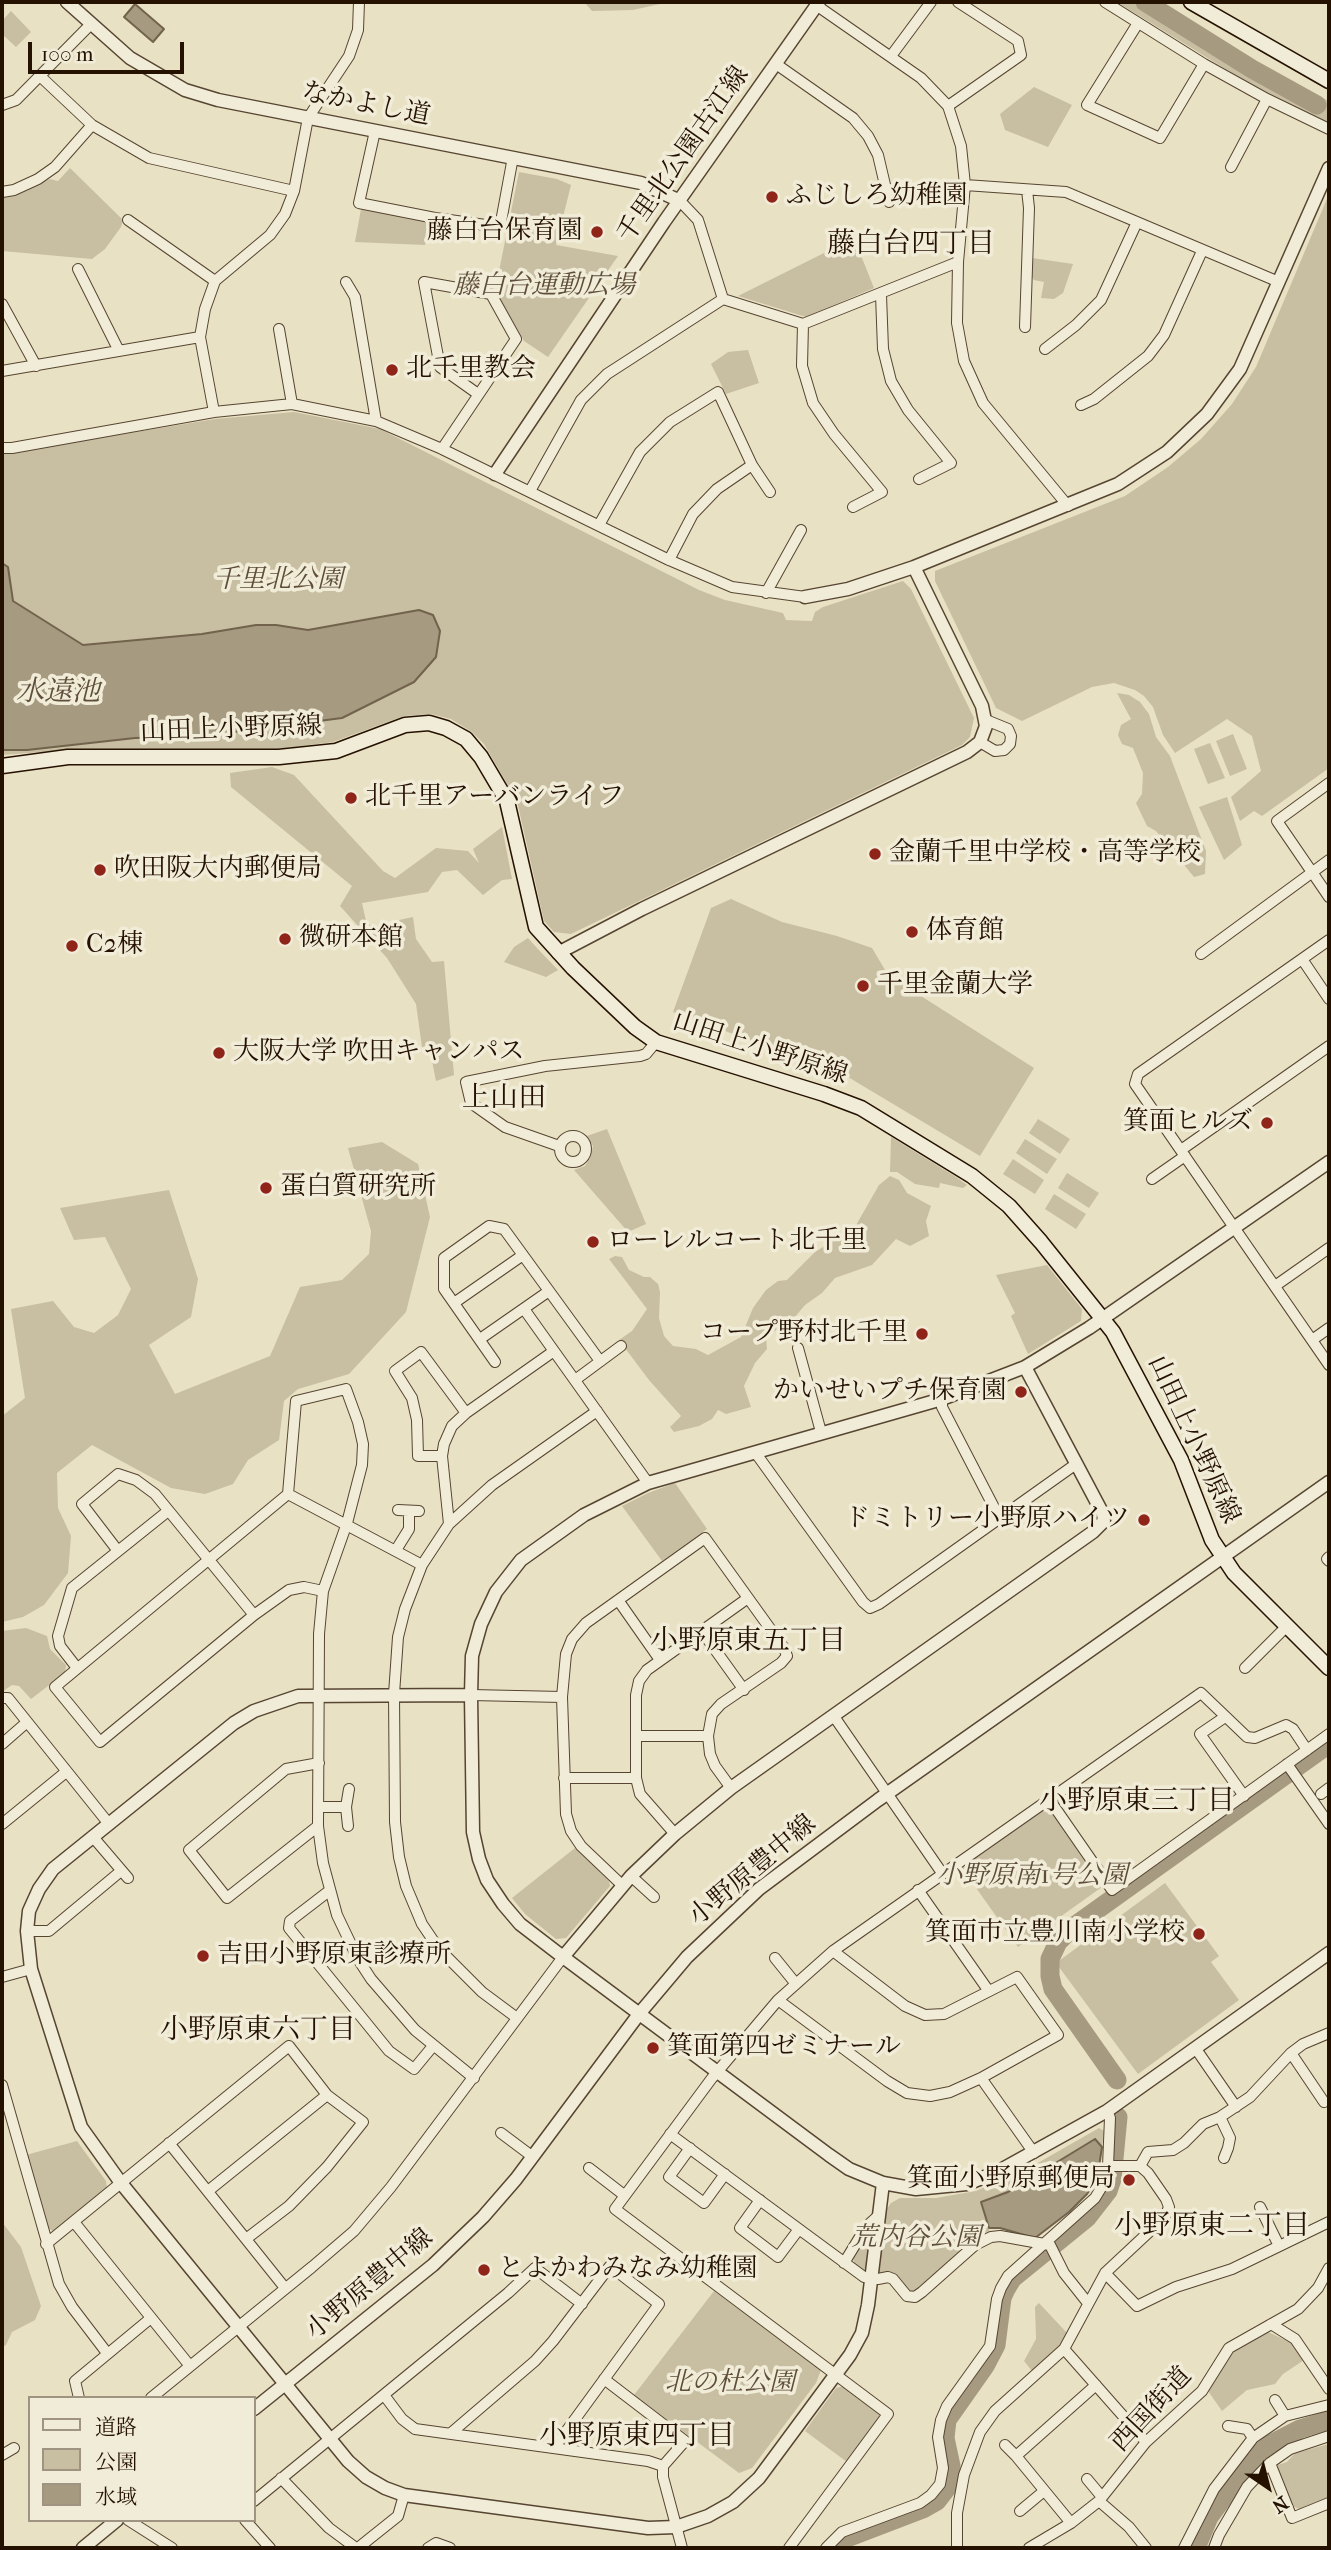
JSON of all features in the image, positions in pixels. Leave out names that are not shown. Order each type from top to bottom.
[{"type":"main road","points":[[1191,2],[1329,81]]},
{"type":"main road","name":"山田上小野原線","points":[[2,765],[68,757],[279,757],[336,751],[405,724],[429,723],[446,728],[466,739],[481,757],[508,802],[536,927],[610,1005],[656,1042],[843,1100],[904,1133],[972,1176],[1009,1206],[1103,1318],[1181,1460],[1212,1540],[1234,1573],[1329,1668]]},
{"type":"street","name":"なかよし道","points":[[68,2],[130,58],[185,90],[219,100],[641,183],[680,201]]},
{"type":"street","points":[[214,412],[200,337],[205,309],[215,281],[270,235],[285,215],[294,191],[308,118],[349,56],[358,30],[359,2]]},
{"type":"street","points":[[891,56],[931,2]]},
{"type":"street","points":[[948,106],[1021,55],[1018,41],[958,2]]},
{"type":"street","points":[[1105,2],[1204,64],[1329,129]]},
{"type":"street","points":[[818,4],[921,78],[948,106],[961,146],[965,185],[958,262],[957,323],[964,361],[983,403],[1068,506]]},
{"type":"street","name":"千里北公園古江線","points":[[495,474],[680,201],[818,4]]},
{"type":"street","points":[[1138,23],[1087,105],[1160,138],[1204,64]]},
{"type":"street","points":[[2,105],[16,100],[91,24]]},
{"type":"street","points":[[776,64],[853,118],[868,136],[878,155],[889,202]]},
{"type":"street","points":[[41,77],[92,125],[149,158],[294,191]]},
{"type":"street","points":[[1231,167],[1268,99]]},
{"type":"street","points":[[2,192],[14,190],[55,167],[92,125]]},
{"type":"street","points":[[374,131],[359,203],[500,227],[513,158]]},
{"type":"street","points":[[2,448],[214,412],[292,404],[376,421],[442,449],[669,560],[732,587],[805,597],[848,589],[914,567],[1068,506],[1118,484],[1167,452],[1207,414],[1240,369],[1329,169]]},
{"type":"street","points":[[965,185],[1066,192],[1279,282]]},
{"type":"street","points":[[1025,327],[1029,208],[1027,190]]},
{"type":"street","points":[[680,201],[698,220],[723,299]]},
{"type":"street","points":[[128,220],[215,281]]},
{"type":"street","points":[[1045,349],[1076,325],[1101,300],[1137,222]]},
{"type":"street","points":[[1081,405],[1094,399],[1148,356],[1164,335],[1202,251]]},
{"type":"street","points":[[723,299],[803,324],[958,262]]},
{"type":"street","points":[[78,269],[119,351]]},
{"type":"street","points":[[346,282],[355,297],[376,421]]},
{"type":"street","points":[[442,449],[516,339],[491,295],[424,282],[440,367],[478,394]]},
{"type":"street","points":[[881,295],[883,349],[891,381],[908,410],[951,464],[919,479]]},
{"type":"street","points":[[530,491],[581,400],[607,374],[723,299]]},
{"type":"street","points":[[2,304],[36,366]]},
{"type":"street","points":[[803,324],[802,366],[813,403],[834,434],[882,492],[853,507]]},
{"type":"street","points":[[279,329],[292,404]]},
{"type":"street","points":[[2,372],[200,337]]},
{"type":"street","points":[[599,525],[640,452],[670,422],[718,392],[752,465],[770,492]]},
{"type":"street","points":[[669,560],[693,514],[717,489],[752,465]]},
{"type":"street","points":[[766,593],[802,530]]},
{"type":"street","points":[[558,953],[642,909],[967,752],[980,742],[985,733],[986,720],[982,706],[914,567]]},
{"type":"street","points":[[980,742],[995,751],[1004,750],[1010,744],[1008,729],[986,720]]},
{"type":"street","points":[[1329,783],[1277,821],[1329,897]]},
{"type":"street","points":[[1200,954],[1329,860]]},
{"type":"street","points":[[1329,940],[1138,1074],[1135,1084],[1329,1364]]},
{"type":"street","points":[[1302,960],[1329,999]]},
{"type":"street","points":[[559,1146],[505,1127],[471,1103],[466,1082],[545,1066],[640,1056],[646,1054],[656,1042]]},
{"type":"street","points":[[1152,1179],[1183,1153],[1329,1046]]},
{"type":"street","points":[[1329,1162],[1103,1318],[1025,1367],[942,1399],[648,1483],[584,1515],[521,1560],[496,1592],[481,1624],[472,1656],[471,1695],[473,1832],[487,1880],[503,1904],[520,1924],[829,2155],[849,2169],[883,2183],[916,2189],[967,2184],[1034,2153],[1107,2112],[1329,1953]]},
{"type":"street","points":[[495,1362],[444,1289],[444,1258],[489,1226],[504,1229],[600,1362]]},
{"type":"street","points":[[1275,1286],[1329,1248]]},
{"type":"street","points":[[454,1303],[523,1255]]},
{"type":"street","points":[[480,1339],[549,1291]]},
{"type":"street","points":[[524,1309],[648,1483]]},
{"type":"street","points":[[1312,1340],[1329,1328]]},
{"type":"street","points":[[575,1380],[621,1346]]},
{"type":"street","points":[[798,1348],[821,1432]]},
{"type":"street","points":[[449,1524],[442,1456],[452,1426],[466,1413],[554,1351]]},
{"type":"street","points":[[442,1456],[418,1456],[417,1420],[412,1398],[395,1371],[421,1352],[466,1413]]},
{"type":"street","points":[[154,2396],[328,2254],[374,2208],[563,1957],[627,1881],[675,1834],[731,1788],[1104,1521],[1103,1514],[1025,1367]]},
{"type":"street","points":[[323,1591],[304,1587],[289,1590],[254,1615],[100,1742],[55,1687],[288,1494],[296,1401],[346,1390],[363,1444],[362,1465],[347,1524],[323,1591],[318,1634],[317,1826],[329,1891],[347,1938],[371,1979],[393,2007],[433,2046],[474,2078]]},
{"type":"street","points":[[942,1399],[942,1407],[999,1517]]},
{"type":"street","points":[[517,2018],[482,1992],[439,1949],[422,1924],[406,1886],[395,1822],[394,1694],[398,1637],[422,1564],[449,1524],[492,1485],[597,1411]]},
{"type":"street","points":[[755,1452],[870,1608],[1076,1464]]},
{"type":"street","points":[[118,1550],[82,1504],[118,1474],[136,1480],[155,1494],[254,1615]]},
{"type":"street","name":"小野原豊中線","points":[[256,2407],[459,2241],[533,2157],[639,2014],[687,1957],[758,1889],[1329,1482]]},
{"type":"street","points":[[288,1494],[422,1564]]},
{"type":"street","points":[[77,1668],[60,1646],[58,1636],[72,1588],[168,1511]]},
{"type":"street","points":[[396,1550],[409,1529],[409,1511]]},
{"type":"street","points":[[654,1897],[627,1881],[581,1846],[572,1831],[566,1814],[564,1778],[562,1697],[566,1654],[572,1639],[586,1623],[705,1538],[787,1656],[744,1690],[721,1704],[712,1714],[708,1735],[709,1754],[731,1788]]},
{"type":"street","points":[[675,1834],[640,1794],[636,1778],[636,1695],[639,1681],[647,1670],[660,1660],[748,1598]]},
{"type":"street","points":[[618,1600],[660,1660]]},
{"type":"street","points":[[1245,1668],[1287,1626]]},
{"type":"street","points":[[701,1630],[744,1690]]},
{"type":"street","points":[[789,2548],[888,2414],[615,2208],[718,2072],[778,2000],[833,1951],[1201,1693],[1247,1737],[1255,1738],[1286,1725],[1293,1729],[1307,1750]]},
{"type":"street","points":[[562,1697],[318,1695],[298,1696],[277,1702],[244,1717],[53,1870],[38,1889],[29,1911],[27,1931],[31,1969],[81,2127],[121,2183],[238,2327],[348,2461],[366,2477],[404,2494],[648,2528],[676,2527],[708,2516],[733,2502],[759,2477],[837,2374],[862,2333],[883,2183]]},
{"type":"street","points":[[2,1698],[8,1698],[109,1824]]},
{"type":"street","points":[[832,1715],[943,1873]]},
{"type":"street","points":[[1225,1717],[1200,1734],[1244,1796]]},
{"type":"street","points":[[2,1744],[26,1723]]},
{"type":"street","points":[[1049,1799],[1112,1890],[1244,1796],[1291,1769],[1307,1750],[1329,1734]]},
{"type":"street","points":[[637,1736],[708,1735]]},
{"type":"street","points":[[317,1826],[227,1898],[189,1850],[286,1769],[319,1763]]},
{"type":"street","points":[[1291,1769],[1329,1824]]},
{"type":"street","points":[[2,1825],[66,1772]]},
{"type":"street","points":[[564,1778],[636,1778]]},
{"type":"street","points":[[348,1826],[346,1807],[349,1789]]},
{"type":"street","points":[[318,1807],[346,1807]]},
{"type":"street","points":[[27,1931],[49,1931],[124,1875],[93,1837]]},
{"type":"street","points":[[329,1891],[290,1921],[289,1927],[389,2051],[414,2069],[433,2046]]},
{"type":"street","points":[[918,1891],[988,1990]]},
{"type":"street","points":[[778,2000],[887,2081],[907,2093],[930,2096],[950,2092],[981,2078],[1058,2035],[1017,1977],[944,2014],[925,2015],[905,2006],[833,1951]]},
{"type":"street","points":[[775,1958],[796,1984]]},
{"type":"street","points":[[2,1977],[31,1969]]},
{"type":"street","points":[[1140,2166],[1148,2152],[1173,2150],[1203,2124],[1220,2117],[1250,2097],[1291,2053],[1303,2044],[1329,2033]]},
{"type":"street","points":[[46,2244],[289,2046],[327,2095],[363,2122],[327,2167],[298,2196],[246,2239]]},
{"type":"street","points":[[1196,2049],[1236,2106]]},
{"type":"street","points":[[1291,2053],[1324,2102]]},
{"type":"street","points":[[981,2078],[1034,2153]]},
{"type":"street","points":[[2,2085],[46,2244],[60,2284],[72,2307],[107,2353]]},
{"type":"street","points":[[208,2191],[327,2095]]},
{"type":"street","points":[[826,2548],[842,2532],[920,2503],[940,2484],[943,2468],[938,2437],[941,2420],[947,2406],[990,2346],[1001,2288],[1008,2276],[1039,2250],[1049,2247],[1095,2198],[1104,2183],[1108,2166],[1110,2118],[1107,2112]]},
{"type":"street","points":[[1220,2117],[1230,2138],[1224,2158]]},
{"type":"street","points":[[501,2133],[533,2157]]},
{"type":"street","points":[[670,2134],[863,2277],[871,2275],[893,2279],[907,2296],[915,2297],[983,2240],[1000,2236],[1049,2247],[1063,2273],[1087,2302]]},
{"type":"street","points":[[169,2143],[285,2288]]},
{"type":"street","points":[[690,2148],[669,2177],[704,2203],[725,2175]]},
{"type":"street","points":[[957,2548],[957,2513],[964,2475],[980,2432],[995,2411],[1064,2349],[1105,2273],[1165,2217],[1169,2207],[1154,2182],[1140,2166],[1108,2166]]},
{"type":"street","points":[[589,2168],[624,2195]]},
{"type":"street","points":[[760,2200],[740,2228],[778,2257],[799,2229]]},
{"type":"street","points":[[1260,2207],[1279,2246]]},
{"type":"street","points":[[844,2263],[866,2227],[877,2217]]},
{"type":"street","points":[[74,2222],[190,2367]]},
{"type":"street","points":[[1105,2273],[1137,2306],[1176,2287],[1232,2269],[1329,2222]]},
{"type":"street","points":[[451,2433],[535,2361],[610,2266],[659,2304],[554,2448]]},
{"type":"street","points":[[256,2499],[508,2294],[535,2268],[582,2304]]},
{"type":"street","name":"西国街道","points":[[1029,2548],[1071,2523],[1101,2499],[1146,2442],[1202,2391],[1229,2348],[1298,2309],[1318,2288],[1329,2268]]},
{"type":"street","points":[[79,2396],[75,2381],[151,2318]]},
{"type":"street","points":[[1271,2324],[1295,2339],[1329,2389]]},
{"type":"street","points":[[1064,2349],[1146,2442]]},
{"type":"street","points":[[604,2379],[685,2441],[663,2466],[663,2477],[682,2548]]},
{"type":"street","points":[[1016,2456],[1097,2385]]},
{"type":"street","points":[[384,2395],[402,2419],[415,2429],[648,2461],[663,2466]]},
{"type":"street","points":[[1275,2400],[1285,2416]]},
{"type":"street","points":[[1184,2548],[1214,2488],[1253,2438],[1285,2416],[1329,2405]]},
{"type":"street","points":[[1228,2426],[1247,2429],[1253,2438]]},
{"type":"street","points":[[1214,2548],[1247,2487],[1269,2463],[1290,2449],[1329,2436]]},
{"type":"street","points":[[1005,2445],[1071,2523]]},
{"type":"street","points":[[2,2455],[14,2448]]},
{"type":"street","points":[[1269,2463],[1292,2518],[1329,2503]]},
{"type":"street","points":[[281,2478],[330,2528],[357,2548],[398,2516],[404,2494]]},
{"type":"street","points":[[1087,2479],[1101,2499],[1146,2548]]},
{"type":"street","points":[[1020,2511],[1044,2491]]},
{"type":"street","points":[[83,2548],[115,2522]]},
{"type":"street","points":[[131,2522],[172,2548]]},
{"type":"street","points":[[247,2522],[270,2548]]},
{"type":"street","points":[[428,2548],[436,2543],[450,2548]]},
{"type":"green space","points":[[584,2],[669,2],[633,10],[592,11]]},
{"type":"green space","points":[[1117,2],[1142,2],[1252,71],[1317,107],[1323,98],[1329,101],[1329,124],[1245,81]]},
{"type":"green space","points":[[11,11],[31,32],[16,47],[2,34],[2,21]]},
{"type":"green space","points":[[1034,87],[1072,105],[1048,147],[1005,130],[1000,114]]},
{"type":"green space","points":[[70,168],[123,220],[105,249],[92,259],[2,251],[2,195],[17,193],[50,179],[58,181]]},
{"type":"green space","name":"藤白台運動広場","points":[[519,172],[557,179],[571,185],[556,245],[618,256],[548,357],[524,341],[495,291]]},
{"type":"green space","points":[[1329,194],[1329,768],[1262,816],[1254,811],[1240,821],[1231,797],[1261,771],[1252,736],[1227,719],[1175,753],[1163,735],[1153,707],[1144,696],[1114,683],[1092,687],[1022,721],[996,708],[935,581],[935,571],[1125,496],[1168,467],[1201,439],[1232,404],[1256,367]]},
{"type":"green space","points":[[361,209],[430,222],[425,245],[355,242]]},
{"type":"green space","points":[[854,238],[874,288],[806,317],[738,296]]},
{"type":"green space","points":[[1032,258],[1073,264],[1063,293],[1054,299],[1041,298],[1044,282],[1034,280],[1031,275]]},
{"type":"green space","points":[[748,350],[759,383],[726,394],[711,364],[728,352]]},
{"type":"green space","name":"千里北公園","points":[[294,412],[380,429],[699,590],[725,600],[783,613],[786,620],[812,621],[815,612],[823,607],[903,581],[911,589],[974,718],[970,737],[962,745],[571,934],[554,932],[544,921],[517,801],[484,744],[472,732],[451,719],[431,714],[404,716],[333,742],[278,749],[84,749],[2,755],[2,454],[215,419]]},
{"type":"green space","points":[[1117,693],[1129,695],[1140,702],[1149,714],[1156,737],[1170,756],[1206,851],[1205,874],[1194,877],[1156,831],[1147,826],[1136,803],[1142,794],[1143,773],[1133,748],[1122,744],[1118,735],[1121,725],[1131,719]]},
{"type":"green space","points":[[1233,734],[1247,769],[1230,776],[1216,741]]},
{"type":"green space","points":[[1210,743],[1225,778],[1208,784],[1194,749]]},
{"type":"green space","points":[[272,767],[294,775],[383,871],[395,878],[436,848],[468,851],[479,863],[473,849],[502,827],[512,879],[502,880],[483,895],[457,870],[442,872],[428,892],[362,903],[366,921],[382,936],[398,927],[399,920],[413,917],[416,939],[432,962],[444,961],[454,1075],[436,1081],[430,1051],[422,1047],[416,1004],[387,958],[340,906],[352,886],[231,787],[230,773]]},
{"type":"green space","points":[[1227,797],[1242,845],[1224,860],[1199,807]]},
{"type":"green space","points":[[731,899],[782,922],[872,948],[888,975],[1034,1068],[980,1156],[843,1074],[673,1012],[711,908]]},
{"type":"green space","points":[[528,938],[558,970],[546,977],[504,962],[514,947]]},
{"type":"green space","points":[[1038,1119],[1070,1139],[1060,1154],[1029,1133]]},
{"type":"green space","points":[[607,1129],[646,1224],[628,1232],[574,1170],[585,1166],[590,1158],[593,1146],[587,1136]]},
{"type":"green space","points":[[891,1137],[967,1185],[963,1188],[940,1183],[939,1188],[915,1184],[897,1172],[890,1172]]},
{"type":"green space","points":[[1025,1139],[1057,1159],[1047,1174],[1016,1153]]},
{"type":"green space","points":[[382,1142],[418,1164],[430,1217],[406,1312],[349,1374],[298,1389],[284,1401],[279,1440],[248,1460],[233,1484],[205,1494],[171,1488],[92,1445],[57,1473],[58,1508],[71,1536],[68,1573],[44,1605],[23,1617],[2,1622],[2,1416],[25,1398],[11,1309],[53,1301],[74,1327],[94,1333],[118,1315],[131,1289],[105,1237],[74,1240],[60,1208],[169,1190],[198,1279],[191,1317],[149,1345],[175,1394],[270,1356],[300,1287],[342,1280],[369,1254],[371,1231],[348,1148]]},
{"type":"green space","points":[[1013,1159],[1044,1180],[1035,1194],[1003,1174]]},
{"type":"green space","points":[[1067,1173],[1099,1193],[1089,1208],[1058,1188]]},
{"type":"green space","points":[[890,1176],[899,1180],[907,1193],[931,1206],[926,1221],[929,1236],[910,1246],[896,1239],[872,1265],[835,1278],[794,1318],[766,1337],[767,1349],[755,1363],[744,1386],[751,1407],[726,1414],[718,1410],[712,1419],[699,1426],[674,1432],[670,1427],[681,1416],[619,1340],[632,1331],[647,1309],[609,1259],[622,1257],[629,1270],[650,1277],[658,1284],[659,1318],[664,1336],[673,1346],[696,1349],[708,1355],[741,1337],[753,1308],[766,1290],[778,1281],[787,1280],[815,1252],[855,1227],[879,1185]]},
{"type":"green space","points":[[1054,1194],[1086,1214],[1076,1229],[1045,1209]]},
{"type":"green space","points":[[1047,1265],[1082,1309],[1081,1321],[1028,1354],[1011,1316],[1015,1313],[996,1275]]},
{"type":"green space","points":[[675,1483],[707,1529],[662,1561],[622,1506]]},
{"type":"green space","points":[[26,1628],[47,1636],[50,1649],[66,1665],[65,1673],[31,1699],[19,1686],[12,1685],[2,1692],[2,1631]]},
{"type":"green space","name":"小野原南1号公園","points":[[1042,1810],[1051,1812],[1102,1887],[1018,1947],[962,1868]]},
{"type":"green space","points":[[575,1848],[609,1881],[610,1886],[566,1938],[556,1939],[525,1914],[512,1898]]},
{"type":"green space","points":[[1165,1883],[1219,1956],[1211,1962],[1239,2000],[1138,2074],[1056,1963]]},
{"type":"green space","name":"荒内谷公園","points":[[1099,2128],[1104,2131],[1102,2147],[1095,2139],[1008,2192],[981,2201],[990,2233],[980,2236],[915,2293],[909,2293],[883,2275],[862,2270],[854,2263],[853,2257],[891,2203],[900,2198],[936,2198],[976,2191],[1029,2168]]},
{"type":"green space","points":[[77,2141],[106,2181],[107,2189],[54,2232],[47,2227],[26,2155]]},
{"type":"green space","points":[[2,2222],[21,2247],[41,2306],[35,2320],[12,2332],[6,2345],[2,2347]]},
{"type":"green space","name":"北の杜公園","points":[[714,2291],[821,2370],[816,2383],[752,2468],[739,2473],[634,2395]]},
{"type":"green space","points":[[1039,2303],[1067,2333],[1062,2344],[1032,2371],[1024,2361],[1036,2339],[1035,2307]]},
{"type":"green space","points":[[1266,2331],[1294,2344],[1304,2360],[1283,2374],[1275,2384],[1247,2390],[1222,2411],[1208,2391],[1210,2385],[1229,2355]]},
{"type":"green space","points":[[844,2386],[879,2413],[879,2419],[847,2462],[805,2431],[836,2388]]},
{"type":"green space","points":[[1329,2444],[1329,2497],[1299,2509],[1293,2506],[1278,2465],[1287,2462],[1295,2453]]},
{"type":"water","points":[[135,4],[164,29],[153,42],[124,17]]},
{"type":"water","name":"水遠池","points":[[2,563],[8,567],[13,601],[83,645],[202,634],[256,625],[308,630],[419,610],[433,615],[440,631],[436,657],[414,682],[342,718],[203,736],[135,738],[27,750],[2,750]]},
{"type":"water","points":[[1095,2139],[1102,2147],[1097,2180],[1069,2212],[1035,2238],[1000,2228],[989,2228],[981,2202],[1008,2192]]},
{"type":"waterway","points":[[1145,2],[1252,69],[1317,105]]},
{"type":"waterway","points":[[1117,2080],[1053,1989],[1050,1959],[1058,1942],[1073,1927],[1329,1744]]},
{"type":"waterway","points":[[833,2548],[842,2540],[923,2509],[937,2501],[947,2488],[951,2466],[945,2438],[947,2420],[985,2366],[996,2345],[1002,2298],[1006,2289],[1012,2279],[1087,2218],[1108,2191],[1112,2179],[1118,2117]]},
{"type":"waterway","points":[[1196,2548],[1209,2517],[1253,2458],[1271,2444],[1300,2429],[1329,2420]]},
{"type":"place","name":"ふじしろ幼稚園","points":[[772,197]]},
{"type":"place","name":"藤白台保育園","points":[[597,232]]},
{"type":"place","name":"北千里教会","points":[[392,370]]},
{"type":"place","name":"北千里アーバンライフ","points":[[351,798]]},
{"type":"place","name":"金蘭千里中学校・高等学校","points":[[875,854]]},
{"type":"place","name":"吹田阪大内郵便局","points":[[100,870]]},
{"type":"place","name":"体育館","points":[[912,932]]},
{"type":"place","name":"微研本館","points":[[285,939]]},
{"type":"place","name":"C2棟","points":[[72,946]]},
{"type":"place","name":"千里金蘭大学","points":[[863,986]]},
{"type":"place","name":"大阪大学 吹田キャンパス","points":[[219,1053]]},
{"type":"place","name":"箕面ヒルズ","points":[[1267,1123]]},
{"type":"place","name":"蛋白質研究所","points":[[266,1188]]},
{"type":"place","name":"ローレルコート北千里","points":[[593,1242]]},
{"type":"place","name":"コープ野村北千里","points":[[922,1334]]},
{"type":"place","name":"かいせいプチ保育園","points":[[1021,1392]]},
{"type":"place","name":"ドミトリー小野原ハイツ","points":[[1144,1520]]},
{"type":"place","name":"箕面市立豊川南小学校","points":[[1199,1934]]},
{"type":"place","name":"吉田小野原東診療所","points":[[203,1956]]},
{"type":"place","name":"箕面第四ゼミナール","points":[[653,2048]]},
{"type":"place","name":"箕面小野原郵便局","points":[[1129,2180]]},
{"type":"place","name":"とよかわみなみ幼稚園","points":[[484,2270]]},
{"type":"district","name":"藤白台四丁目","points":[[911,245]]},
{"type":"district","name":"上山田","points":[[504,1099]]},
{"type":"district","name":"小野原東五丁目","points":[[748,1642]]},
{"type":"district","name":"小野原東三丁目","points":[[1137,1802]]},
{"type":"district","name":"小野原東六丁目","points":[[258,2031]]},
{"type":"district","name":"小野原東二丁目","points":[[1212,2227]]},
{"type":"district","name":"小野原東四丁目","points":[[637,2437]]}]
